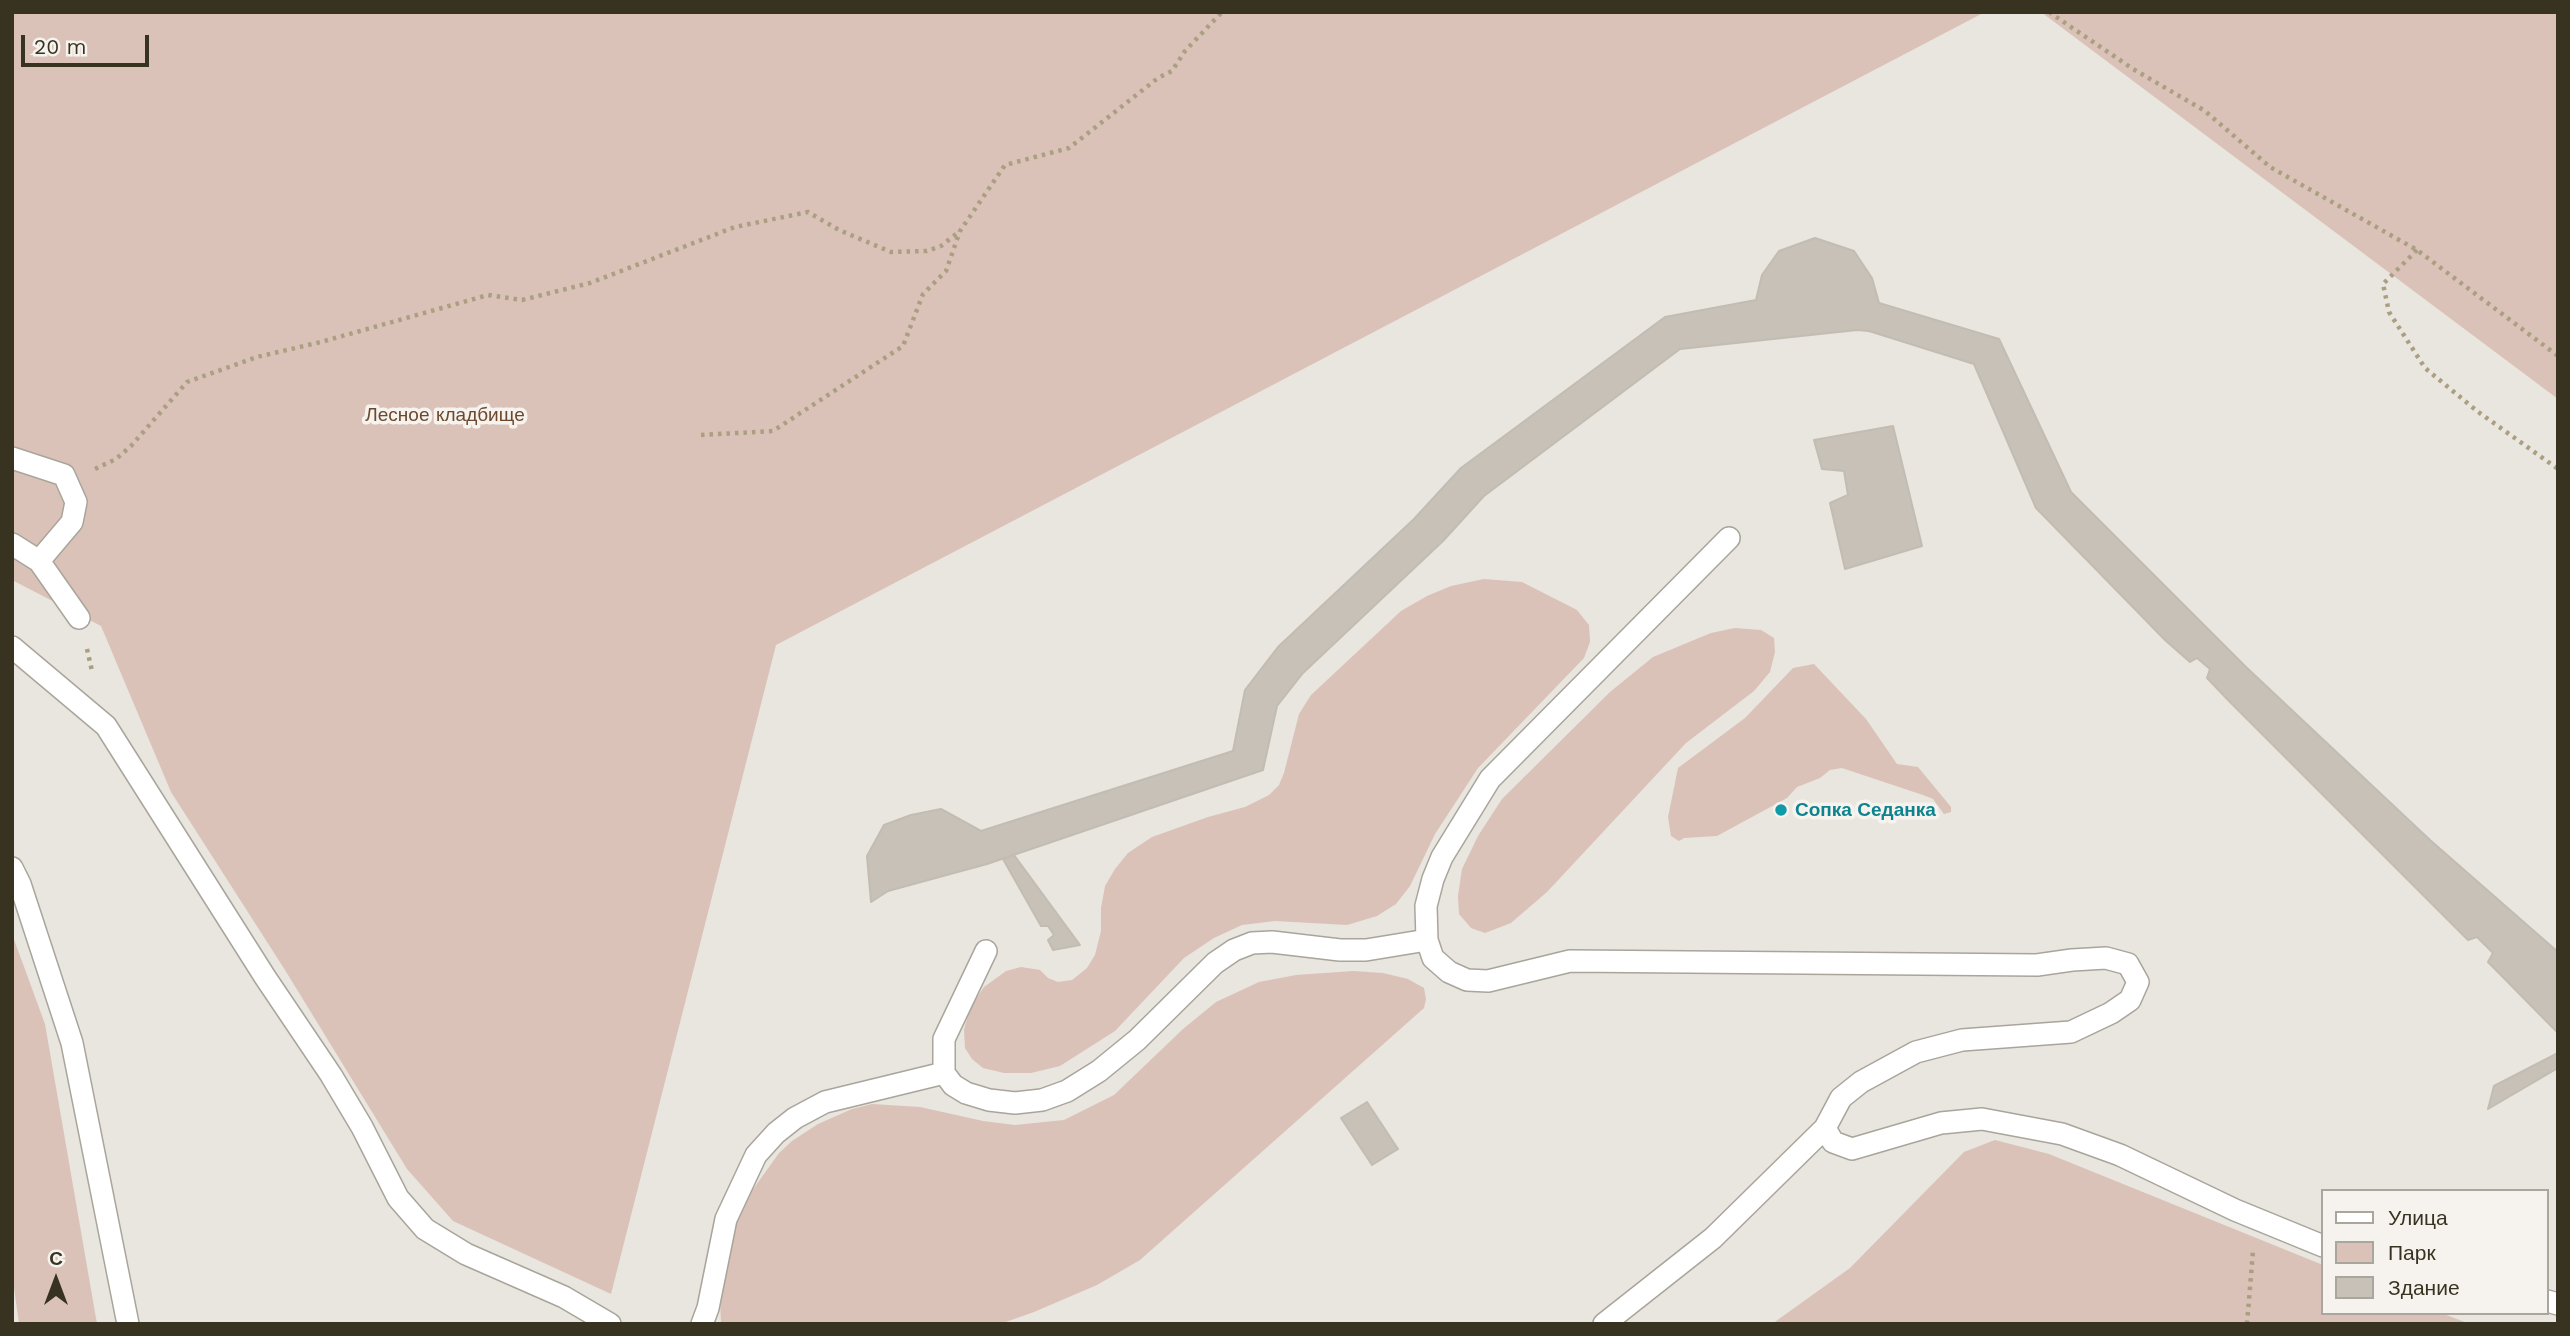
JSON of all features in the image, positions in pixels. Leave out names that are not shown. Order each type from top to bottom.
[{"type":"street","points":[[12,458],[64,475],[76,502],[72,522],[39,561]]},
{"type":"street","points":[[1604,1324],[1713,1238],[1825,1128],[1841,1098],[1861,1082],[1891,1063],[1916,1052],[1962,1040],[2071,1032],[2111,1013],[2130,999],[2137,982],[2128,964],[2106,958],[2036,965],[1570,961],[1488,981],[1467,980],[1449,972],[1433,958],[1427,940],[1426,906],[1433,879],[1454,836],[1490,779],[1728,538]]},
{"type":"street","points":[[12,544],[39,561],[79,618]]},
{"type":"street","points":[[12,647],[107,726],[265,977],[331,1075],[362,1127],[398,1198],[425,1229],[466,1254],[564,1297],[610,1324]]},
{"type":"street","points":[[12,868],[20,884],[72,1043],[128,1324]]},
{"type":"street","points":[[986,951],[944,1039],[944,1073],[953,1085],[966,1093],[989,1101],[1014,1103],[1042,1100],[1067,1091],[1099,1071],[1137,1040],[1215,963],[1234,950],[1252,943],[1272,942],[1340,950],[1366,950],[1427,940]]},
{"type":"street","points":[[702,1324],[708,1308],[726,1219],[756,1155],[776,1132],[825,1102],[944,1073]]},
{"type":"street","points":[[1825,1128],[1833,1142],[1852,1149],[1941,1123],[1982,1119],[2062,1134],[2120,1154],[2256,1219],[2322,1246]]},
{"type":"path","points":[[701,435],[773,430],[903,346],[923,294],[946,271],[960,231],[1005,164],[1069,148],[1158,78],[1172,71],[1185,51],[1222,12]]},
{"type":"path","points":[[2049,12],[2133,69],[2205,111],[2270,167],[2417,250],[2558,356]]},
{"type":"path","points":[[64,475],[100,468],[116,459],[131,446],[187,382],[257,356],[321,342],[488,295],[522,300],[590,283],[735,227],[808,212],[839,230],[891,252],[927,251],[941,246],[960,231]]},
{"type":"path","points":[[2417,250],[2383,284],[2389,312],[2425,368],[2477,411],[2558,469]]},
{"type":"path","points":[[2247,1324],[2256,1219]]},
{"type":"green space","name":"Лесное кладбище","points":[[12,12],[1985,12],[776,645],[611,1294],[453,1221],[407,1169],[285,970],[171,792],[101,626],[12,580]]},
{"type":"green space","points":[[2041,12],[2558,12],[2558,399]]},
{"type":"green space","points":[[1484,579],[1522,582],[1577,610],[1589,625],[1590,642],[1584,658],[1478,768],[1435,834],[1410,886],[1396,904],[1377,916],[1347,925],[1275,921],[1242,925],[1214,938],[1184,958],[1115,1031],[1060,1066],[1031,1073],[1004,1073],[983,1068],[972,1059],[965,1048],[964,1030],[970,1008],[984,987],[1006,971],[1021,967],[1040,970],[1048,978],[1058,982],[1072,980],[1087,968],[1095,955],[1101,931],[1105,886],[1128,853],[1152,837],[1245,807],[1269,795],[1279,785],[1299,714],[1311,695],[1401,611],[1451,586]]},
{"type":"green space","points":[[1735,628],[1761,630],[1774,638],[1775,652],[1770,672],[1754,691],[1686,743],[1547,892],[1511,923],[1485,933],[1471,928],[1459,914],[1458,896],[1462,869],[1478,836],[1502,799],[1610,692],[1653,657],[1711,633]]},
{"type":"green space","points":[[1814,664],[1866,719],[1897,764],[1918,767],[1951,807],[1951,812],[1944,814],[1933,799],[1842,768],[1830,770],[1820,778],[1797,787],[1787,798],[1717,836],[1684,838],[1679,841],[1671,836],[1668,817],[1678,768],[1745,718],[1793,668]]},
{"type":"green space","points":[[12,934],[45,1024],[97,1324],[19,1324],[12,1273]]},
{"type":"green space","points":[[1353,971],[1383,973],[1408,979],[1424,988],[1424,1008],[1140,1260],[1097,1285],[1000,1324],[721,1324],[720,1300],[733,1229],[744,1202],[779,1153],[818,1124],[852,1109],[872,1104],[920,1107],[1015,1125],[1064,1120],[1114,1095],[1183,1029],[1216,1002],[1259,982],[1296,975]]},
{"type":"green space","points":[[1995,1140],[2049,1154],[2322,1265],[2322,1315],[2446,1315],[2470,1324],[1772,1324],[1850,1268],[1964,1152]]},
{"type":"building","points":[[1815,238],[1854,251],[1872,278],[1879,303],[1999,339],[2071,492],[2246,667],[2430,840],[2558,952],[2558,1033],[2488,962],[2493,953],[2477,937],[2468,940],[2207,678],[2210,669],[2197,658],[2190,662],[2166,641],[2036,508],[1974,364],[1869,331],[1857,330],[1680,349],[1484,496],[1443,541],[1303,673],[1277,706],[1263,770],[987,864],[888,891],[871,902],[867,856],[884,825],[911,815],[941,809],[981,831],[1233,751],[1245,690],[1278,647],[1414,519],[1461,468],[1665,317],[1756,300],[1762,275],[1779,251]]},
{"type":"building","points":[[1893,426],[1922,546],[1845,569],[1830,503],[1848,495],[1844,471],[1822,469],[1814,440]]},
{"type":"building","points":[[1014,855],[1080,945],[1053,950],[1048,940],[1054,935],[1048,926],[1041,926],[1003,859]]},
{"type":"building","points":[[2558,1053],[2558,1068],[2488,1109],[2494,1086]]},
{"type":"building","points":[[1367,1102],[1398,1149],[1372,1165],[1341,1118]]},
{"type":"place","name":"Сопка Седанка","points":[[1781,810]]}]
